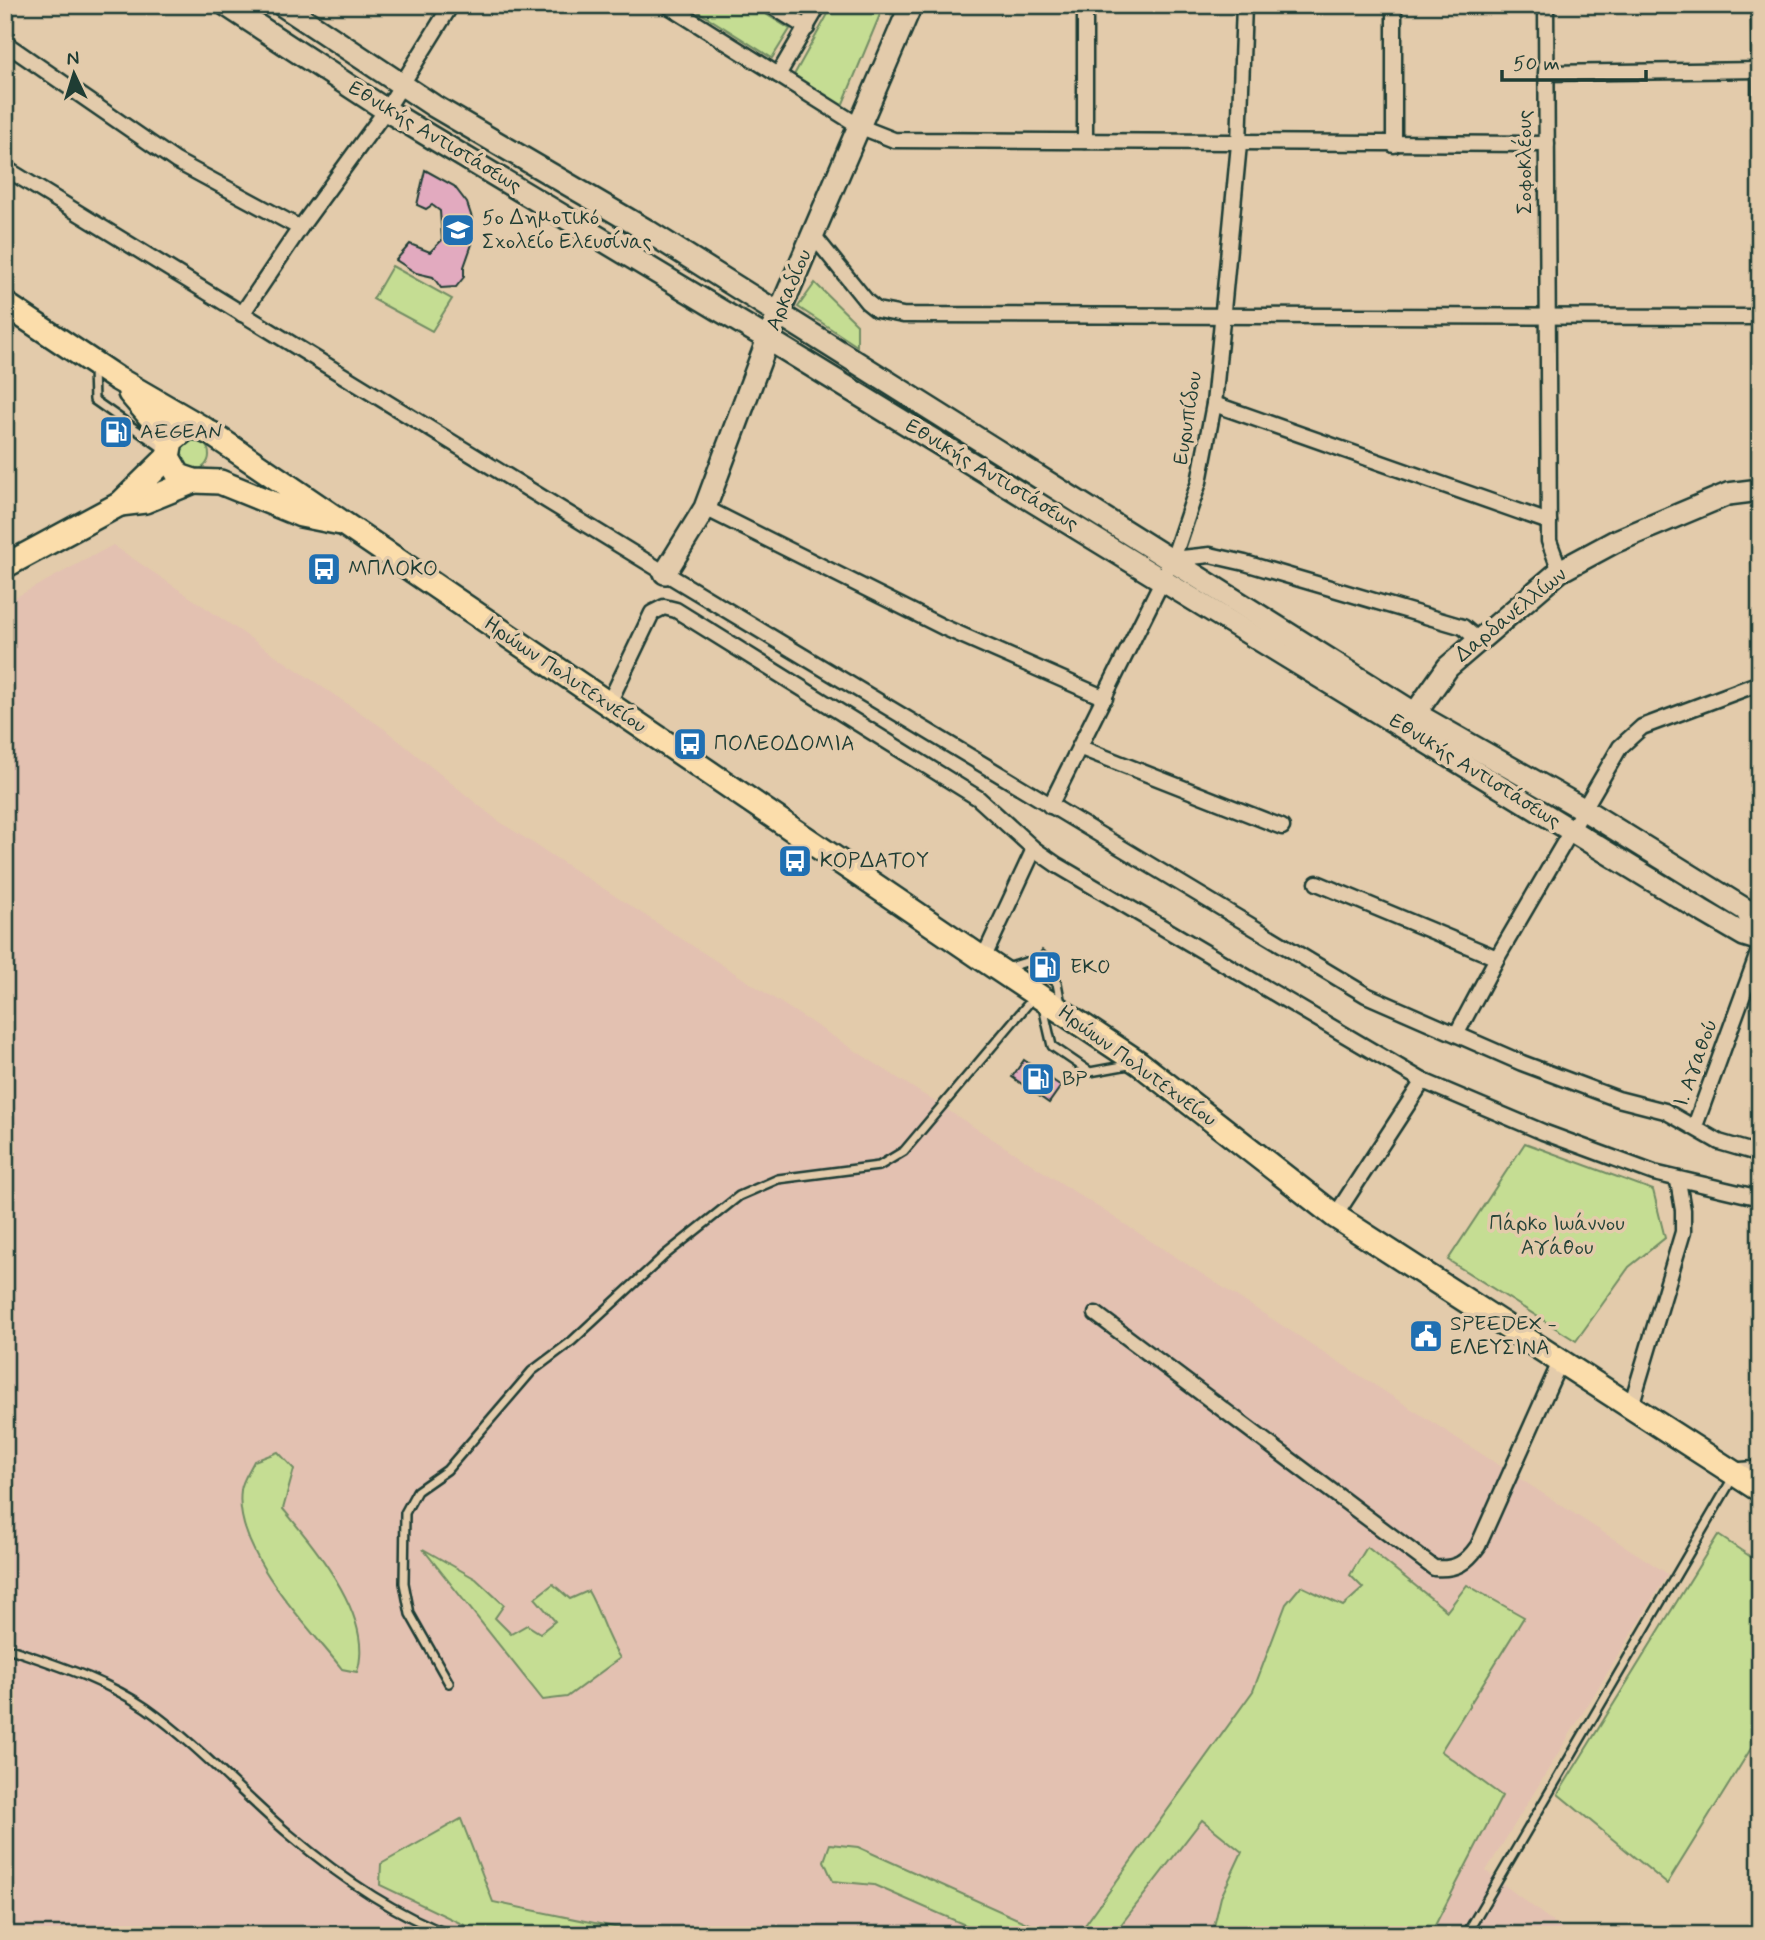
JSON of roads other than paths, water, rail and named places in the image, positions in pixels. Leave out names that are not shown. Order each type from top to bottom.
[{"type":"main road","name":"Ηρώων Πολυτεχνείου","points":[[5,304],[116,377],[211,434],[992,965],[1047,996],[1139,1063],[1335,1216],[1760,1490]]},
{"type":"main road","name":"Ηρώων Πολυτεχνείου","points":[[116,377],[169,450],[174,471],[198,480],[240,489],[301,515],[341,523]]},
{"type":"main road","points":[[5,566],[120,504],[145,500],[198,480],[218,467],[221,457],[211,434],[187,428],[120,504]]},
{"type":"street","name":"Εθνικής Αντιστάσεως","points":[[226,5],[386,110],[1161,578],[1410,721],[1583,809],[1745,910],[1760,938]]},
{"type":"street","name":"Εθνικής Αντιστάσεως","points":[[282,5],[400,85],[646,230],[1173,559],[1572,831],[1744,935],[1760,938]]},
{"type":"street","points":[[243,314],[300,228],[386,110],[451,5]]},
{"type":"street","points":[[667,5],[861,127],[894,140],[1547,144]]},
{"type":"street","points":[[770,5],[807,28]]},
{"type":"street","points":[[778,75],[819,5]]},
{"type":"street","name":"Αρκαδίου","points":[[665,573],[705,508],[768,339],[911,5]]},
{"type":"street","points":[[1085,5],[1085,141]]},
{"type":"street","name":"Ευρυπίδου","points":[[1050,806],[1081,748],[1161,578],[1173,559],[1199,482],[1214,404],[1239,144],[1244,5]]},
{"type":"street","points":[[1394,5],[1394,145]]},
{"type":"street","name":"Σοφοκλέους","points":[[1546,5],[1549,522],[1552,557],[1560,571]]},
{"type":"street","points":[[1759,5],[1760,105]]},
{"type":"street","points":[[5,43],[176,161],[300,228]]},
{"type":"street","points":[[1546,73],[1759,70]]},
{"type":"street","points":[[5,168],[665,573],[1366,995],[1565,1081],[1665,1111],[1695,1126]]},
{"type":"street","points":[[813,235],[867,302],[888,313],[1547,319],[1760,317]]},
{"type":"street","points":[[1214,404],[1549,522]]},
{"type":"street","name":"Δαρδανελλίων","points":[[1410,721],[1448,667],[1477,639],[1560,571],[1614,542],[1728,494],[1760,490]]},
{"type":"street","points":[[705,508],[943,626],[1105,698]]},
{"type":"street","points":[[1173,559],[1210,555],[1245,563],[1463,627],[1477,639]]},
{"type":"street","points":[[608,705],[652,613],[664,607],[676,610],[978,798],[1034,849],[1423,1081],[1543,1132],[1678,1181],[1760,1198]]},
{"type":"street","points":[[1457,1033],[1583,809],[1620,747],[1631,734],[1642,727],[1760,683]]},
{"type":"street","points":[[1081,748],[1282,827]]},
{"type":"street","points":[[992,965],[1034,849]]},
{"type":"street","points":[[1317,883],[1497,958]]},
{"type":"street","name":"Ι. Αγαθού","points":[[1760,948],[1695,1126],[1719,1142],[1760,1154]]},
{"type":"street","points":[[1335,1216],[1423,1081]]},
{"type":"street","points":[[1631,1406],[1683,1232],[1684,1210],[1678,1181]]},
{"type":"street","points":[[1096,1314],[1434,1568],[1456,1567],[1467,1561],[1478,1546],[1560,1362]]},
{"type":"street","points":[[1735,1474],[1760,1472]]},
{"type":"lane","points":[[93,362],[94,400],[169,450]]},
{"type":"lane","points":[[992,965],[1026,962],[1031,965]]},
{"type":"lane","points":[[1047,996],[1052,1046],[1090,1072],[1115,1070],[1139,1063]]},
{"type":"lane","points":[[449,1683],[410,1614],[404,1583],[405,1513],[417,1491],[447,1470],[532,1371],[572,1341],[666,1255],[738,1196],[778,1180],[880,1166],[904,1151],[1047,996]]},
{"type":"lane","points":[[1466,1935],[1735,1474]]},
{"type":"lane","points":[[5,1647],[86,1676],[145,1708],[301,1843],[391,1906],[451,1935]]},
{"type":"place","name":"5ο Δημοτικό Σχολείο Ελευσίνας","points":[[458,230]]},
{"type":"place","name":"AEGEAN","points":[[116,432]]},
{"type":"place","name":"ΜΠΛΟΚΟ","points":[[324,569]]},
{"type":"place","name":"ΠΟΛΕΟΔΟΜΙΑ","points":[[690,744]]},
{"type":"place","name":"ΚΟΡΔΑΤΟΥ","points":[[795,861]]},
{"type":"place","name":"EKO","points":[[1045,967]]},
{"type":"place","name":"BP","points":[[1038,1079]]},
{"type":"place","name":"SPEEDEX - ΕΛΕΥΣΙΝΑ","points":[[1426,1336]]},
{"type":"park label","name":"Πάρκο Ιωάννου Αγάθου","points":[[1557,1236]]}]
